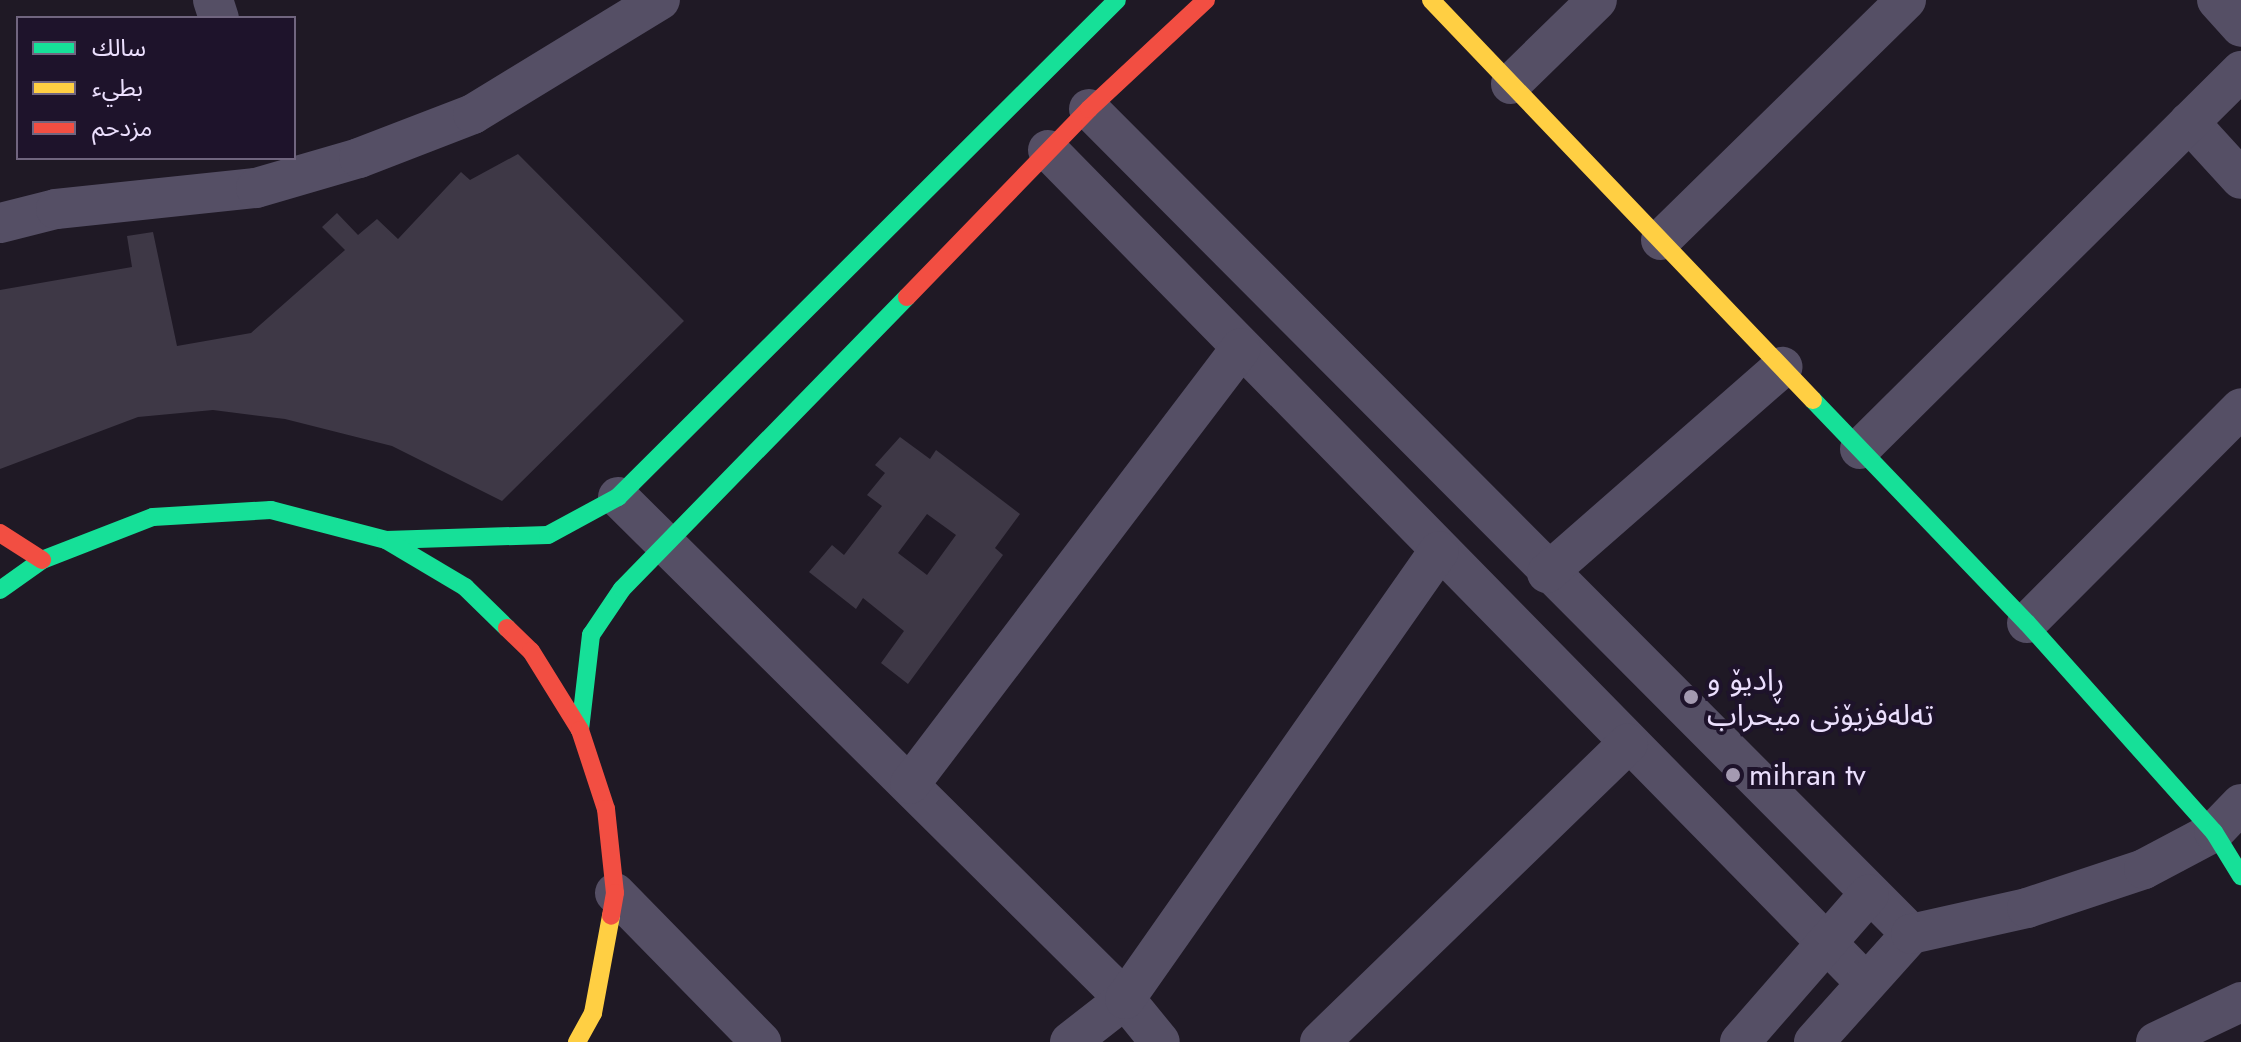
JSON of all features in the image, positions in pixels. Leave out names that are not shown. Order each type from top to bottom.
[{"type":"street","points":[[0,223],[56,209],[268,171],[473,114],[660,0]]},
{"type":"street","points":[[580,730],[591,635],[622,589],[1048,150],[1206,0]]},
{"type":"street","points":[[1431,0],[2027,623],[2214,832],[2241,876]]},
{"type":"street","points":[[1511,84],[1597,0]]},
{"type":"street","points":[[1661,240],[1906,0]]},
{"type":"street","points":[[2217,0],[2241,27]]},
{"type":"street","points":[[386,540],[548,535],[618,497],[1110,2]]},
{"type":"street","points":[[1860,449],[2241,71]]},
{"type":"street","points":[[1089,109],[1547,573],[1911,934]]},
{"type":"street","points":[[2189,122],[2241,179]]},
{"type":"street","points":[[1048,150],[1824,945],[1866,983]]},
{"type":"street","points":[[910,784],[1241,348]]},
{"type":"street","points":[[1547,573],[1782,367]]},
{"type":"street","points":[[2027,623],[2241,408]]},
{"type":"street","points":[[618,497],[667,541],[1125,999],[1160,1042]]},
{"type":"street","points":[[0,590],[42,560],[153,517],[271,510],[386,540],[465,587],[531,651],[580,730],[606,809],[615,893],[593,1013],[577,1042]]},
{"type":"street","points":[[0,533],[42,560]]},
{"type":"street","points":[[1070,1042],[1125,999],[1439,551]]},
{"type":"street","points":[[1320,1042],[1628,744]]},
{"type":"street","points":[[1814,1042],[1911,934],[2089,888],[2144,869],[2214,832],[2241,804]]},
{"type":"street","points":[[615,893],[761,1042]]},
{"type":"street","points":[[1740,1042],[1869,894]]},
{"type":"street","points":[[2156,1042],[2241,1002]]},
{"type":"building","points":[[518,154],[684,321],[502,501],[392,446],[285,419],[213,410],[138,417],[0,469],[0,290],[132,267],[127,236],[153,232],[177,346],[251,333],[345,250],[322,227],[337,213],[358,235],[377,219],[398,239],[461,172],[470,180]]},
{"type":"building","points":[[900,437],[930,459],[936,450],[1020,514],[995,548],[1003,555],[908,684],[881,663],[904,631],[863,598],[856,609],[809,572],[832,545],[844,555],[882,506],[867,495],[885,473],[875,465]],"holes":[[[927,514],[956,535],[927,575],[898,553]]]},
{"type":"traffic: fast","points":[[386,540],[548,535],[618,497],[1117,0]]},
{"type":"traffic: fast","points":[[580,730],[591,635],[622,589],[907,297]]},
{"type":"traffic: fast","points":[[1813,400],[2027,623],[2214,832],[2241,876]]},
{"type":"traffic: fast","points":[[0,590],[42,560],[153,517],[271,510],[386,540],[465,587],[507,628]]},
{"type":"traffic: slow","points":[[1431,0],[1813,400]]},
{"type":"traffic: slow","points":[[577,1042],[593,1013],[611,916]]},
{"type":"traffic: jam","points":[[907,297],[1089,109],[1206,0]]},
{"type":"traffic: jam","points":[[0,533],[42,560]]},
{"type":"traffic: jam","points":[[507,628],[531,651],[580,730],[606,809],[615,893],[611,916]]},
{"type":"place","name":"ڕادیۆ و تەلەفزیۆنی میحراب","points":[[1691,697]]},
{"type":"place","name":"mihran tv","points":[[1733,775]]}]
